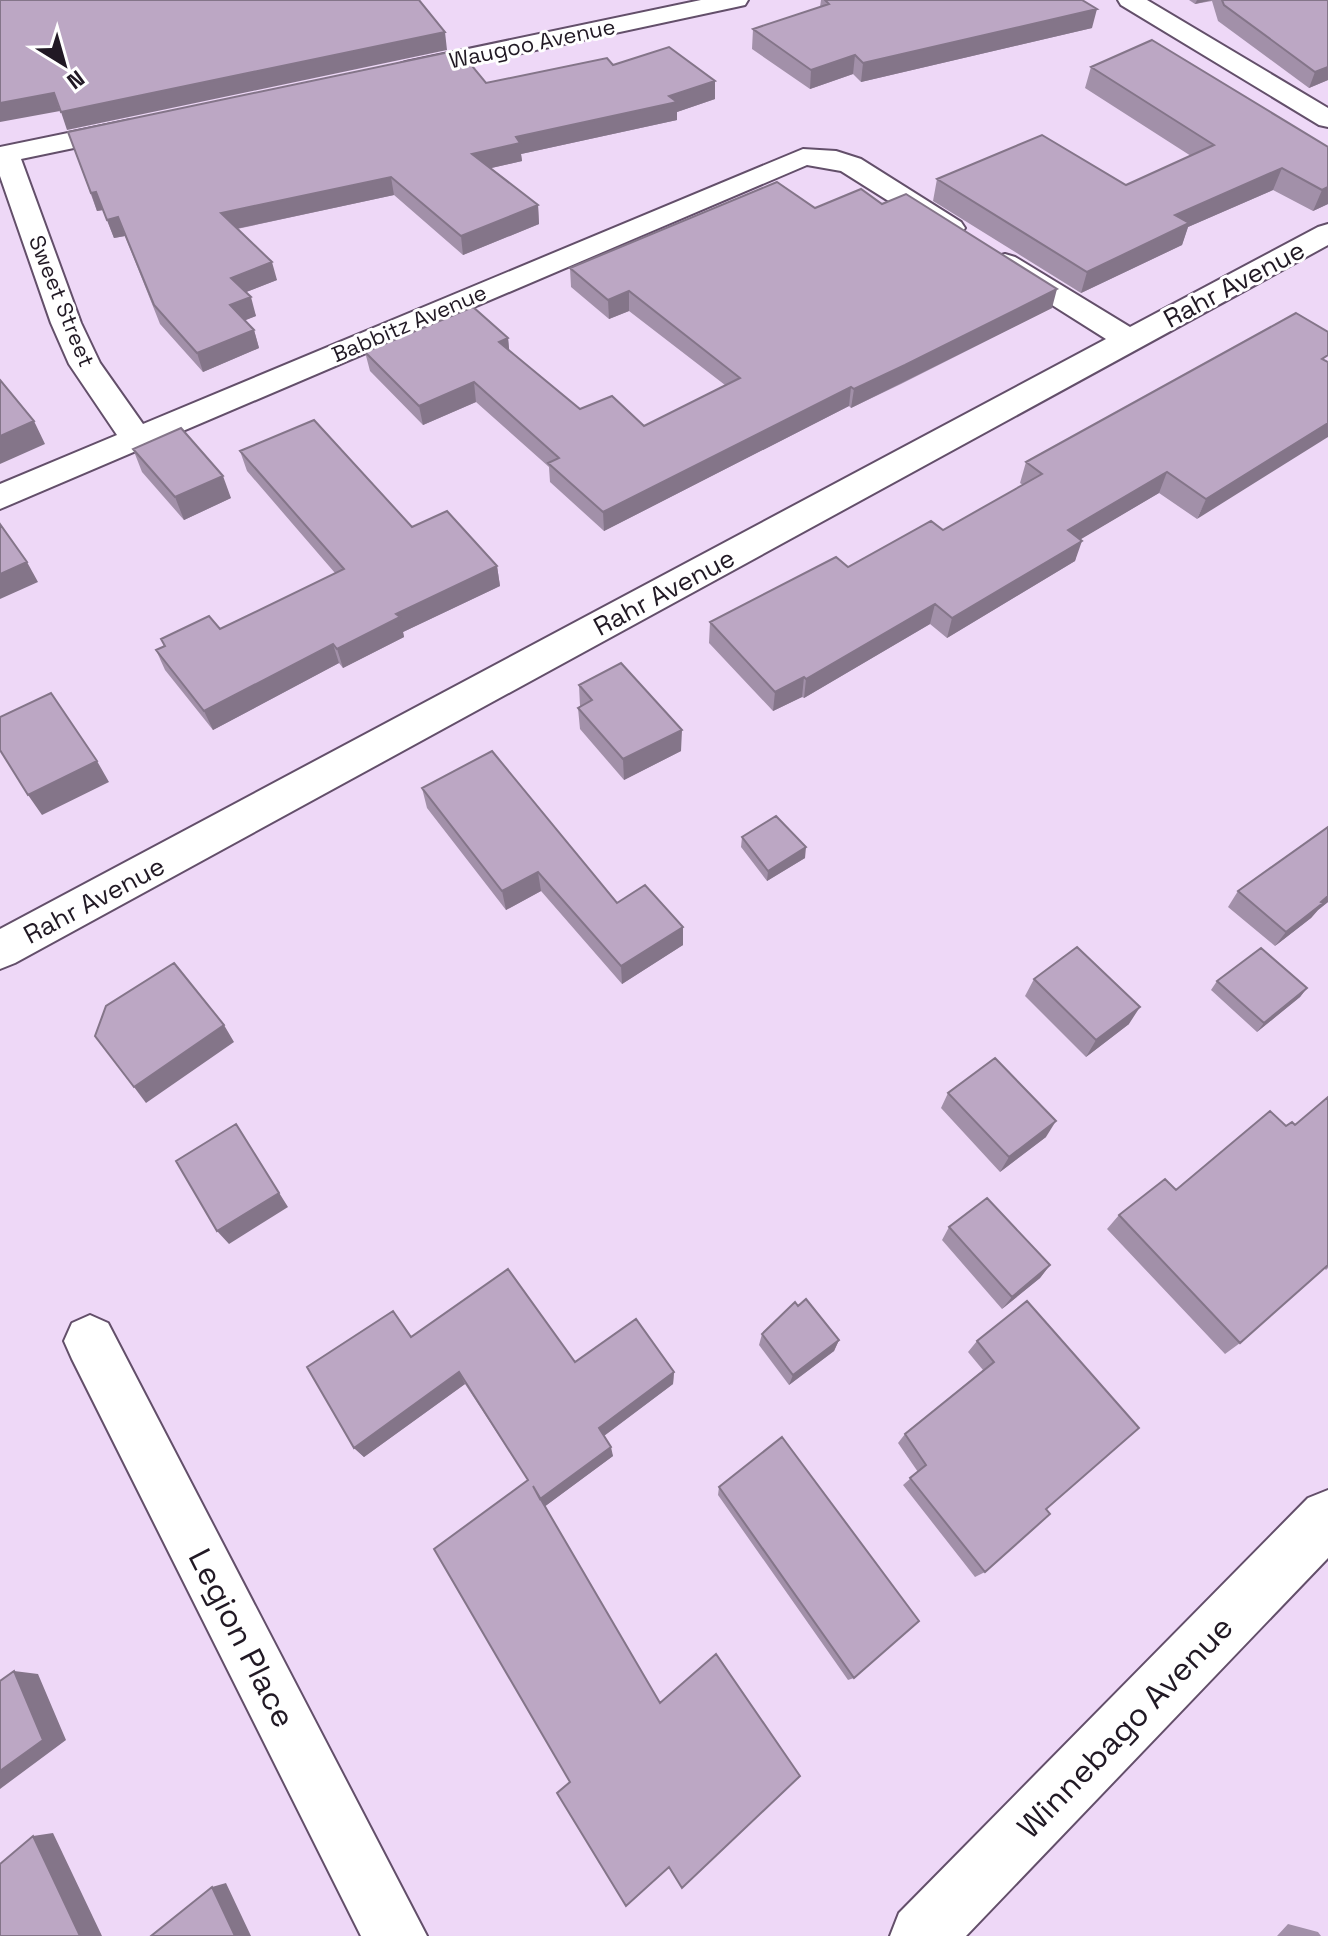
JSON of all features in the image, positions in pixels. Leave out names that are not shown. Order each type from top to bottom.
[{"type":"street","name":"Waugoo Avenue","points":[[379,75],[736,0]]},
{"type":"street","points":[[1130,0],[1328,119]]},
{"type":"street","points":[[3,155],[161,121]]},
{"type":"street","name":"Sweet Street","points":[[3,155],[66,323],[85,364],[137,439]]},
{"type":"street","name":"Babbitz Avenue","points":[[0,497],[790,161],[820,157],[851,165],[1129,340]]},
{"type":"street","name":"Rahr Avenue","points":[[0,950],[1328,233]]},
{"type":"street","name":"Legion Place","points":[[90,1341],[395,1936]]},
{"type":"street","name":"Winnebago Avenue","points":[[922,1936],[1328,1518]]},
{"type":"building","points":[[0,0],[419,0],[445,32],[61,112],[54,93],[0,103]]},
{"type":"building","points":[[825,0],[1082,0],[1097,9],[863,63],[855,55],[811,70],[753,29],[829,4]]},
{"type":"building","points":[[1222,0],[1328,0],[1328,67],[1315,72],[1224,5]]},
{"type":"building","points":[[1152,40],[1328,147],[1328,187],[1322,190],[1282,168],[1175,215],[1189,223],[1087,272],[937,179],[1042,135],[1126,185],[1214,145],[1091,67]]},
{"type":"building","points":[[669,47],[715,81],[669,96],[677,102],[516,137],[520,143],[472,154],[538,205],[461,236],[391,177],[221,213],[272,262],[231,278],[251,297],[230,305],[254,330],[197,353],[154,305],[118,217],[107,220],[96,192],[91,193],[68,132],[459,50],[486,83],[607,58],[613,65]]},
{"type":"building","points":[[777,182],[815,208],[861,189],[882,204],[906,194],[1057,289],[905,365],[854,389],[851,387],[603,512],[548,463],[559,458],[474,382],[419,406],[365,352],[473,307],[508,338],[499,342],[580,409],[612,396],[644,426],[740,378],[629,291],[608,300],[570,268]]},
{"type":"building","points":[[1296,313],[1328,332],[1328,355],[1322,359],[1328,362],[1328,423],[1206,499],[1167,472],[1068,530],[1082,541],[952,618],[935,604],[806,679],[804,677],[775,692],[710,622],[836,557],[848,567],[931,521],[943,530],[1042,474],[1026,462]]},
{"type":"building","points":[[0,380],[34,421],[0,436]]},
{"type":"building","points":[[314,420],[412,527],[447,511],[497,566],[396,614],[400,617],[337,649],[333,644],[204,711],[156,650],[165,646],[161,639],[209,616],[220,629],[344,569],[240,451]]},
{"type":"building","points":[[181,428],[223,476],[175,497],[133,449]]},
{"type":"building","points":[[0,524],[27,562],[0,574]]},
{"type":"building","points":[[621,663],[682,730],[623,759],[578,708],[592,700],[579,685]]},
{"type":"building","points":[[51,693],[97,761],[28,795],[0,750],[0,717]]},
{"type":"building","points":[[492,751],[617,903],[645,885],[683,927],[621,966],[538,872],[502,891],[422,788]]},
{"type":"building","points":[[776,816],[806,847],[768,871],[742,837]]},
{"type":"building","points":[[1328,827],[1328,896],[1286,932],[1238,891]]},
{"type":"building","points":[[1077,947],[1140,1007],[1096,1040],[1034,979]]},
{"type":"building","points":[[1261,948],[1307,988],[1264,1023],[1217,981]]},
{"type":"building","points":[[174,963],[224,1025],[134,1087],[95,1036],[106,1006]]},
{"type":"building","points":[[995,1058],[1056,1121],[1009,1157],[948,1093]]},
{"type":"building","points":[[1328,1097],[1328,1265],[1240,1343],[1119,1215],[1165,1179],[1176,1190],[1270,1111],[1286,1126],[1292,1122],[1295,1125]]},
{"type":"building","points":[[236,1124],[279,1193],[217,1231],[176,1161]]},
{"type":"building","points":[[987,1198],[1050,1265],[1012,1297],[949,1227]]},
{"type":"building","points":[[508,1269],[575,1362],[636,1319],[674,1372],[599,1428],[611,1447],[540,1499],[660,1703],[716,1654],[800,1776],[682,1888],[669,1867],[626,1906],[557,1793],[570,1782],[434,1549],[528,1480],[459,1372],[354,1448],[307,1367],[393,1311],[411,1337]]},
{"type":"building","points":[[806,1299],[839,1340],[793,1375],[762,1334],[795,1302],[798,1306]]},
{"type":"building","points":[[1027,1301],[1139,1428],[1046,1509],[1050,1514],[985,1572],[910,1478],[926,1465],[905,1434],[994,1362],[977,1341]]},
{"type":"building","points":[[782,1437],[919,1621],[854,1678],[719,1487]]},
{"type":"building","points":[[14,1671],[43,1740],[0,1771],[0,1681]]},
{"type":"building","points":[[33,1836],[80,1936],[0,1936],[0,1864]]},
{"type":"building","points":[[212,1887],[235,1936],[151,1936]]}]
